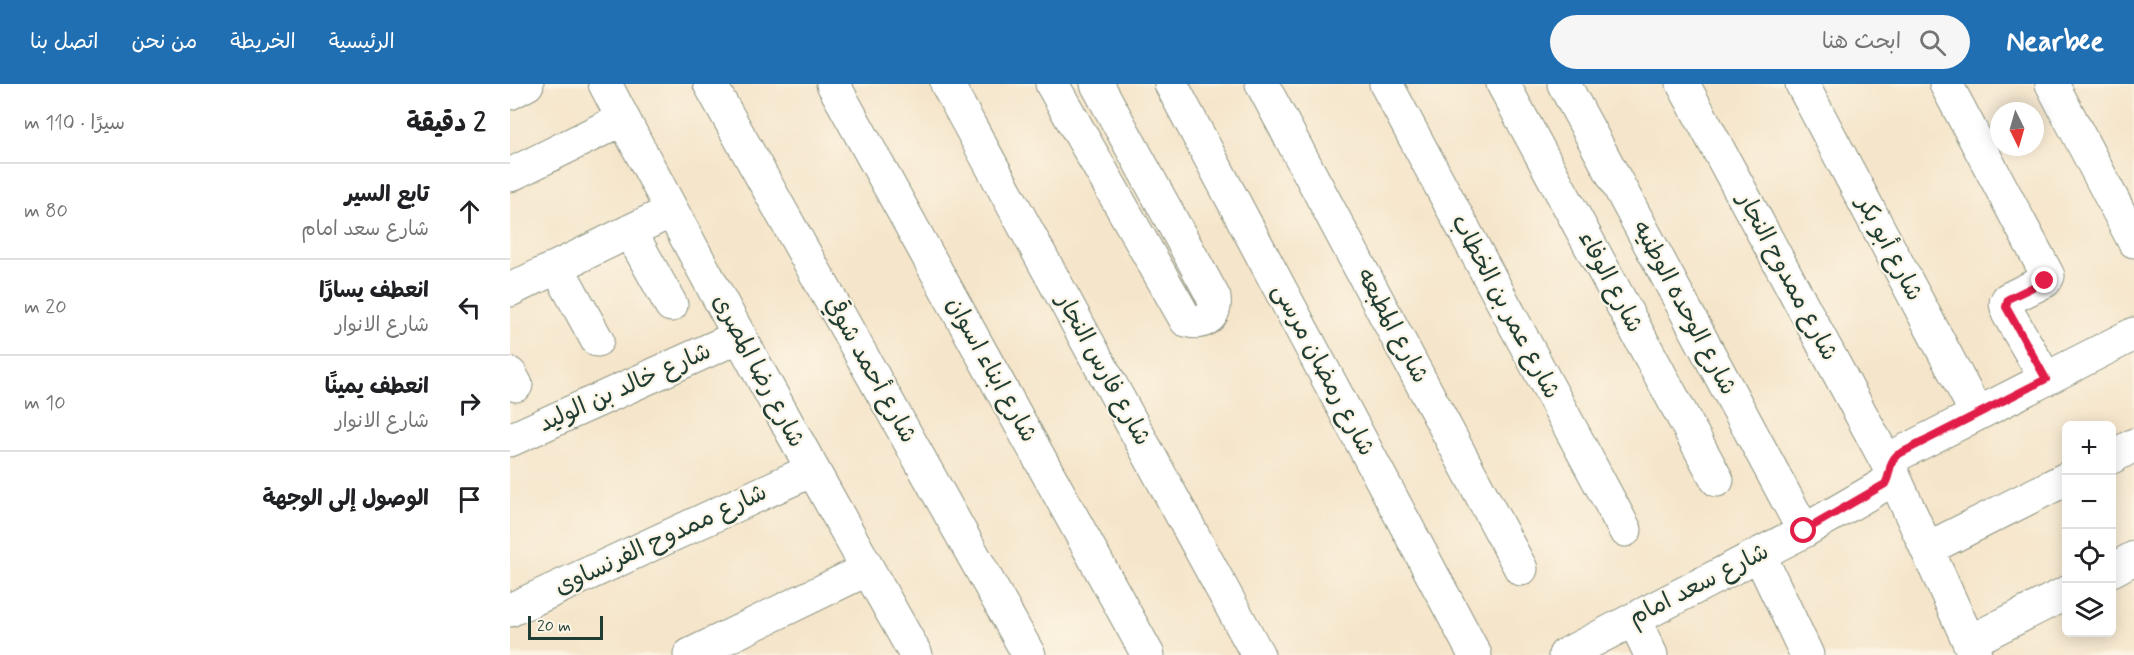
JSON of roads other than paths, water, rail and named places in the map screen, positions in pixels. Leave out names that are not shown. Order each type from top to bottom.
[{"type":"street","points":[[510,93],[527,84]]},
{"type":"street","name":"شارع رضا المصرى","points":[[605,84],[671,211],[812,470],[916,655]]},
{"type":"street","name":"شارع أحمد شوقي","points":[[710,84],[1029,655]]},
{"type":"street","name":"شارع ابناء اسوان","points":[[833,84],[1148,655]]},
{"type":"street","name":"شارع فارس النجار","points":[[947,84],[1258,655]]},
{"type":"street","points":[[1052,84],[1186,320],[1200,323],[1208,320],[1214,310],[1214,298],[1096,84]]},
{"type":"street","name":"شارع رمضان مرسى","points":[[1171,84],[1475,655]]},
{"type":"street","name":"شارع المطبعه","points":[[1262,84],[1521,569]]},
{"type":"street","name":"شارع عمر بن الخطاب","points":[[1386,84],[1625,530]]},
{"type":"street","name":"شارع الوفاء","points":[[1503,84],[1717,480]]},
{"type":"street","name":"شارع الوحده الوطنيه","points":[[1564,84],[1804,531]]},
{"type":"street","name":"شارع ممدوح النجار","points":[[1683,84],[1891,470],[1972,648]]},
{"type":"street","name":"شارع أبو بكر","points":[[1802,84],[1977,414]]},
{"type":"street","points":[[1946,84],[2048,273],[2045,281],[2008,299],[2006,303],[2008,313],[2046,379]]},
{"type":"street","points":[[2052,84],[2134,241]]},
{"type":"street","points":[[510,175],[623,119]]},
{"type":"street","points":[[510,290],[671,211]]},
{"type":"street","points":[[630,231],[671,305]]},
{"type":"street","points":[[557,267],[597,340]]},
{"type":"street","name":"شارع سعد امام","points":[[1565,655],[1804,531],[1885,484],[1891,470],[1890,463],[1897,455],[2134,334]]},
{"type":"street","name":"شارع خالد بن الوليد","points":[[510,440],[740,336]]},
{"type":"street","points":[[2116,455],[2134,445]]},
{"type":"street","name":"شارع ممدوح الفرنساوى","points":[[510,610],[812,470]]},
{"type":"street","points":[[1927,549],[2062,482]]},
{"type":"street","points":[[1759,554],[1806,655]]},
{"type":"street","points":[[2116,568],[2134,558]]},
{"type":"street","points":[[690,655],[868,569]]},
{"type":"street","points":[[1972,648],[2062,596]]},
{"type":"street","points":[[1634,618],[1651,655]]}]
